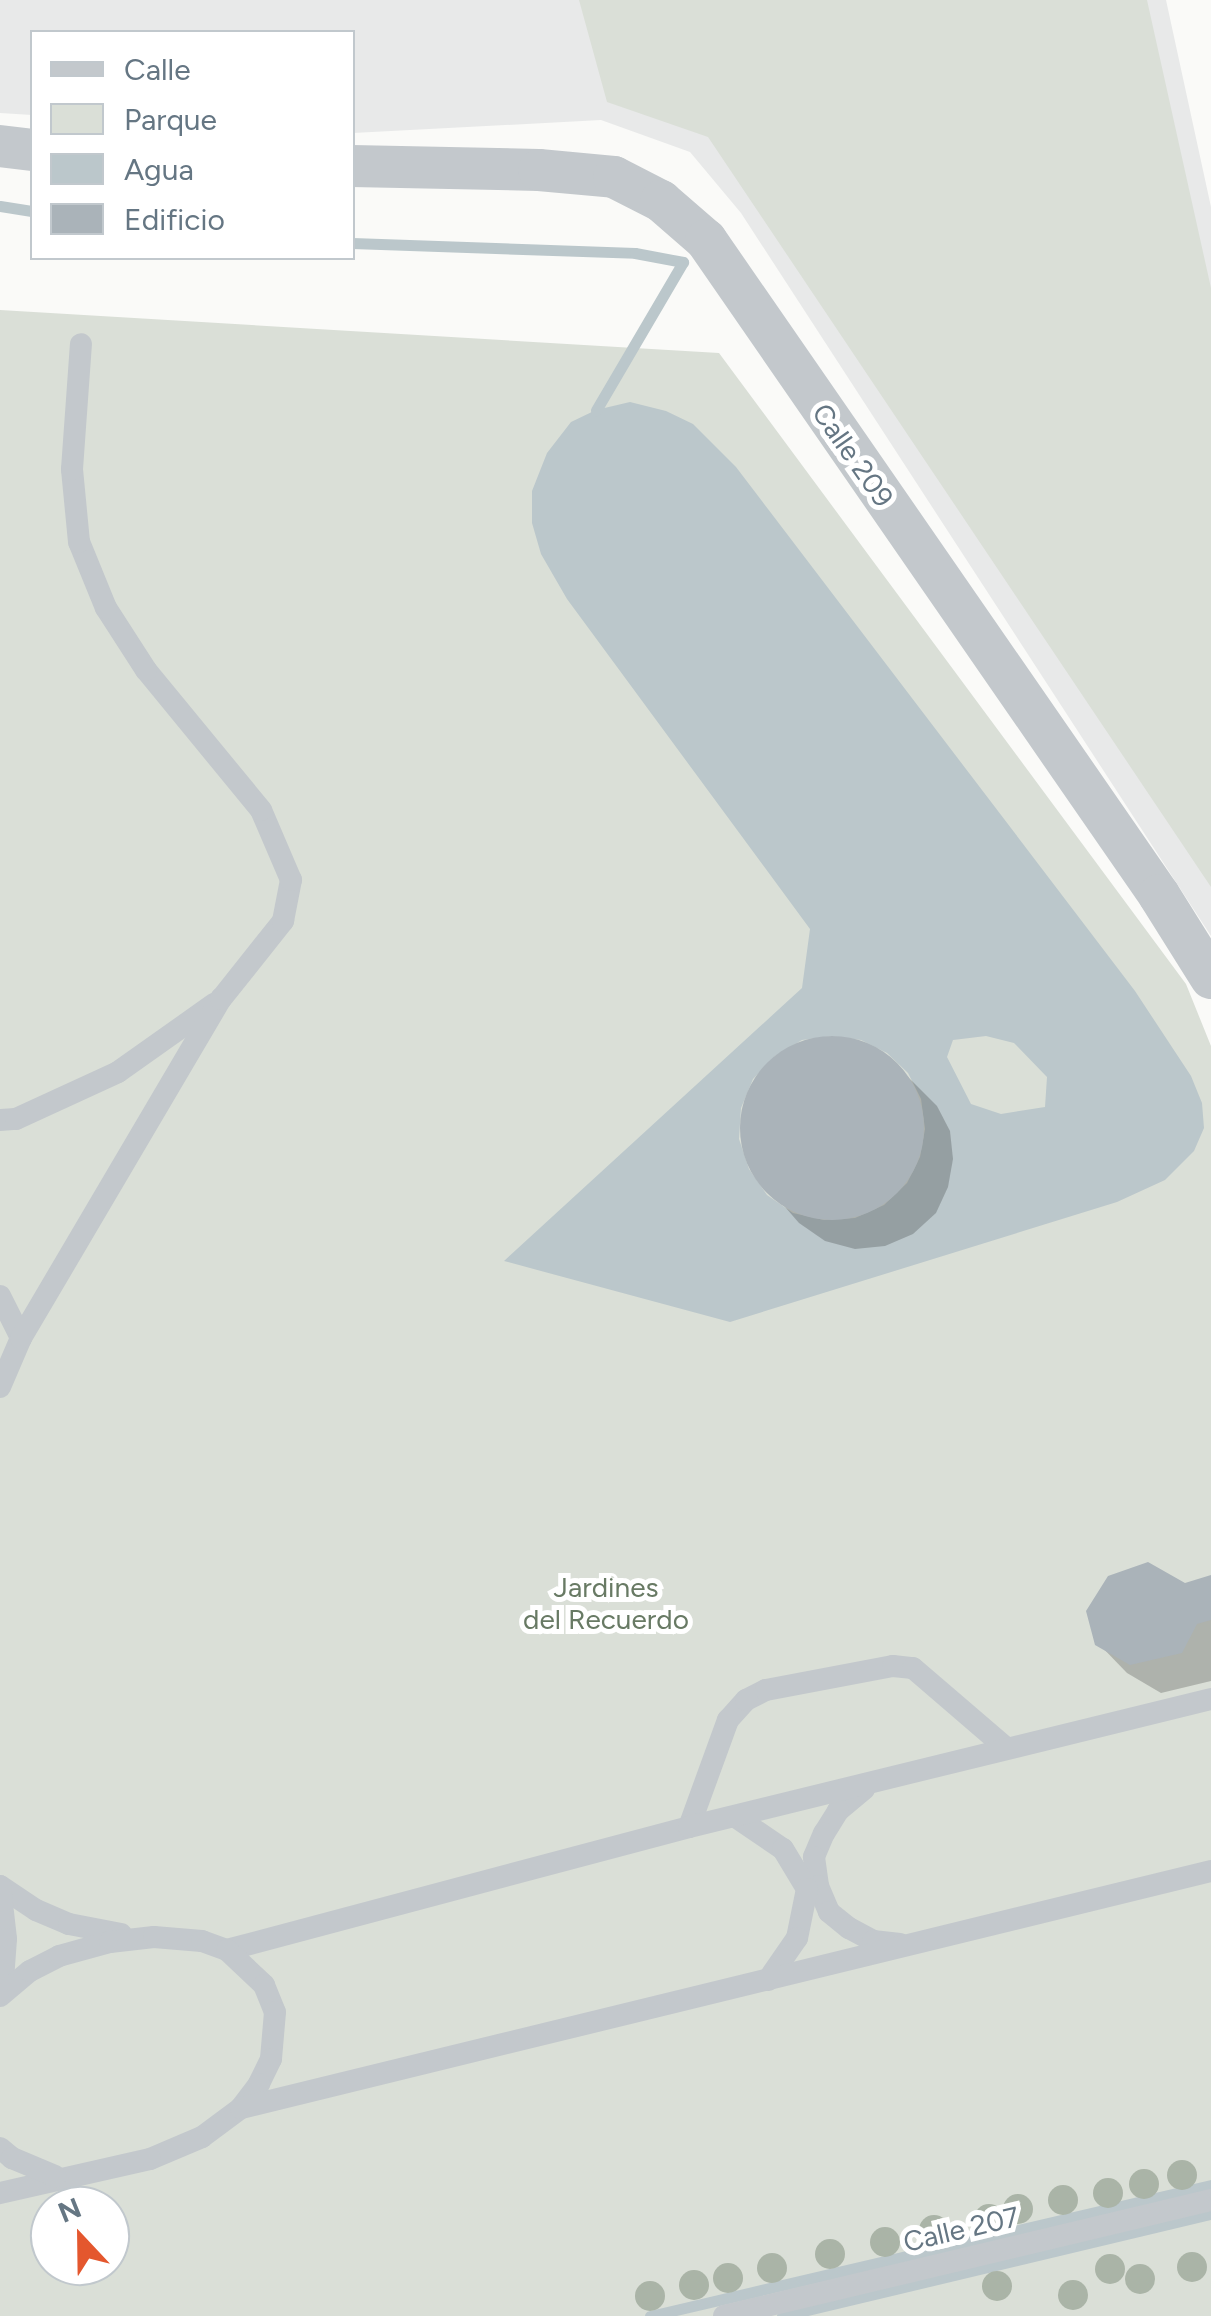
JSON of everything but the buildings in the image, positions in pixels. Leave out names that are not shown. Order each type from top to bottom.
[{"type":"street","points":[[0,146],[30,150]]},
{"type":"street","name":"Calle 209","points":[[355,166],[539,170],[614,176],[661,201],[706,240],[1159,896],[1211,978]]},
{"type":"lane","points":[[0,1387],[21,1338],[221,999],[283,921],[291,880],[261,810],[146,670],[106,608],[79,542],[72,469],[80,344]]},
{"type":"lane","points":[[0,1120],[16,1119],[118,1072],[221,999]]},
{"type":"lane","points":[[0,1296],[21,1338]]},
{"type":"lane","points":[[689,1827],[728,1720],[746,1700],[766,1690],[893,1666],[913,1668],[1006,1748]]},
{"type":"lane","points":[[227,1950],[689,1827],[1211,1698]]},
{"type":"lane","points":[[870,1783],[838,1811],[824,1833],[814,1857],[818,1886],[829,1912],[849,1928],[874,1941],[912,1946]]},
{"type":"lane","points":[[737,1818],[782,1849],[807,1890],[798,1938],[768,1980]]},
{"type":"lane","points":[[241,2108],[1211,1871]]},
{"type":"lane","points":[[0,1886],[36,1910],[70,1924],[202,1941],[227,1950],[264,1985],[275,2012],[271,2059],[241,2108],[202,2137],[150,2158],[55,2176],[0,2192]]},
{"type":"lane","points":[[0,1886],[6,1939],[1,1995]]},
{"type":"lane","points":[[1,1995],[59,1956],[110,1942],[154,1937]]},
{"type":"lane","points":[[0,2148],[12,2158],[55,2176]]},
{"type":"lane","name":"Calle 207","points":[[724,2316],[1211,2200]]},
{"type":"shaded area","points":[[0,0],[1166,0],[1211,207],[1211,936],[741,213],[690,152],[601,120],[355,133],[355,30],[30,30],[30,115],[0,113]]},
{"type":"green space","points":[[579,0],[1147,0],[1211,288],[1211,887],[708,137],[607,102]]},
{"type":"green space","name":"Jardines del Recuerdo","points":[[0,310],[719,353],[1186,984],[1211,1046],[1211,2316],[0,2316]]},
{"type":"water","points":[[630,402],[666,411],[693,424],[736,467],[1135,991],[1191,1076],[1202,1103],[1204,1128],[1194,1151],[1165,1180],[1117,1202],[730,1322],[504,1261],[802,988],[810,929],[567,599],[541,554],[532,523],[532,491],[547,453],[571,422],[596,410]],"holes":[[[831,1036],[861,1040],[887,1053],[908,1073],[921,1099],[925,1129],[920,1157],[907,1183],[884,1205],[855,1218],[824,1220],[793,1213],[767,1195],[749,1169],[739,1139],[741,1108],[753,1079],[775,1056],[802,1040]],[[986,1036],[1014,1043],[1047,1077],[1045,1107],[1001,1114],[971,1104],[947,1057],[953,1040]]]},
{"type":"waterway","points":[[0,206],[30,211]]},
{"type":"waterway","points":[[355,243],[635,253],[683,262],[596,410]]},
{"type":"waterway","points":[[650,2316],[1211,2185]]},
{"type":"waterway","points":[[782,2316],[1211,2214]]}]
